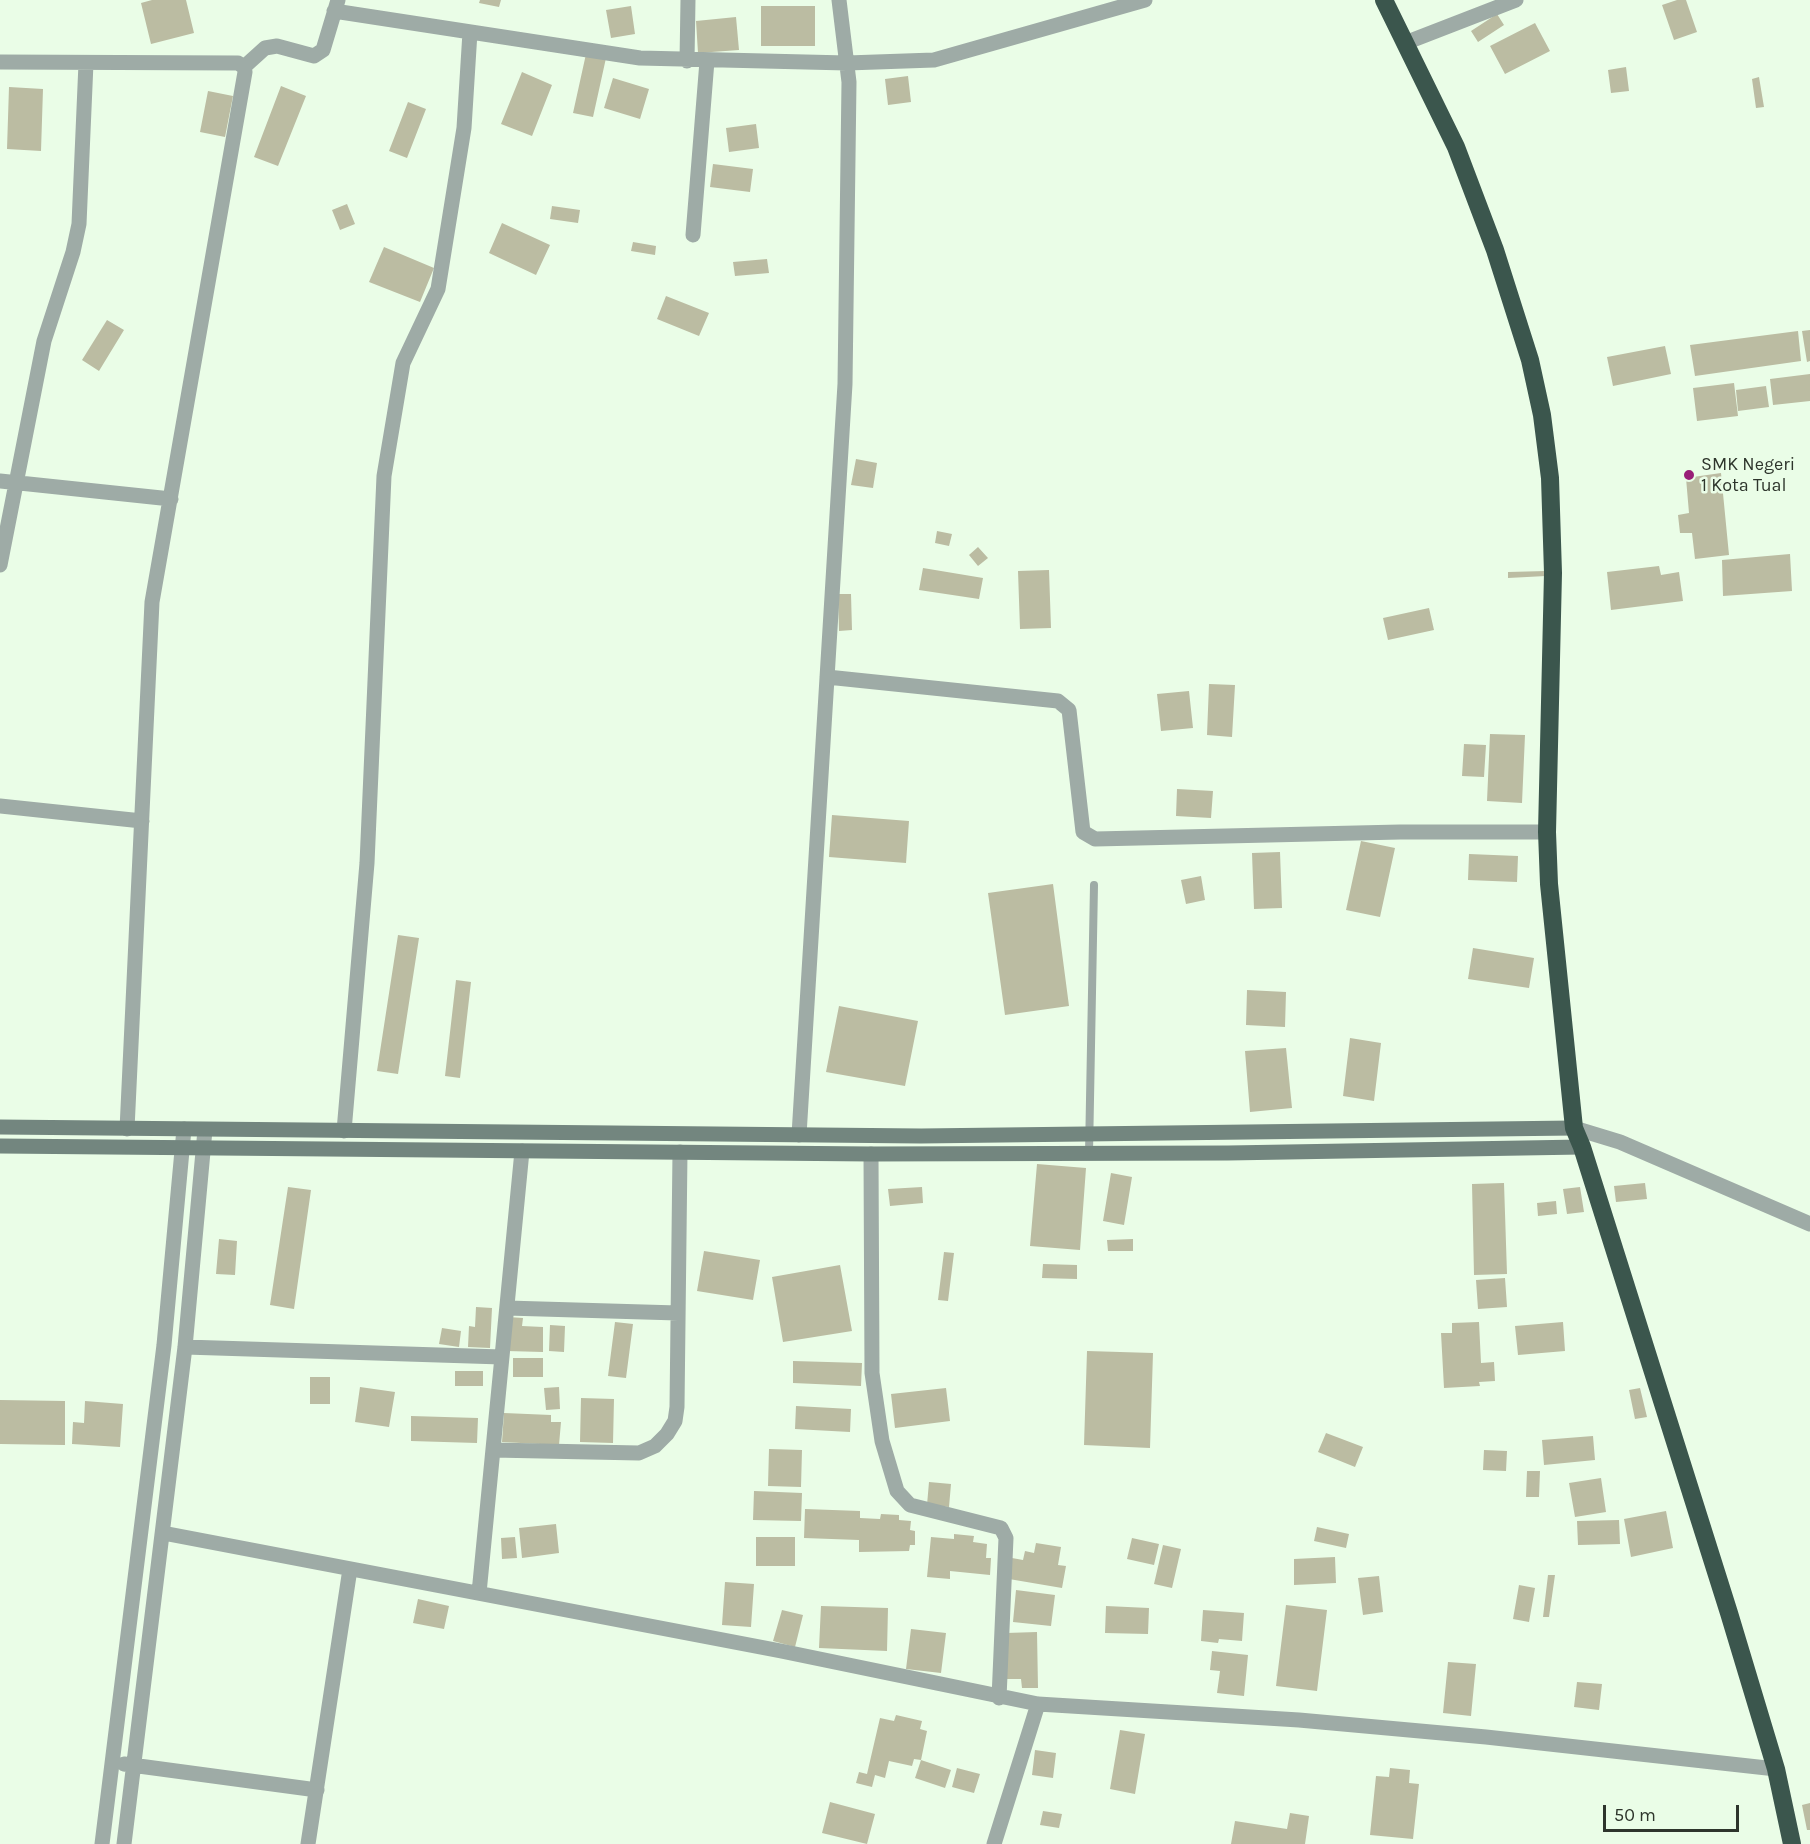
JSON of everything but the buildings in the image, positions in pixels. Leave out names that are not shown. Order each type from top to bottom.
[{"type":"highway","points":[[1384,0],[1456,147],[1496,250],[1530,360],[1542,416],[1550,478],[1553,573],[1547,832],[1549,884],[1574,1128],[1582,1147],[1776,1769],[1792,1844]]},
{"type":"street","points":[[687,61],[688,0]]},
{"type":"street","points":[[799,1135],[845,384],[849,104],[847,63],[839,0]]},
{"type":"street","points":[[127,1129],[152,602],[244,88],[244,67],[265,48],[277,46],[314,56],[323,50],[336,5],[470,32],[600,53],[687,61],[847,63],[934,60],[1145,0]]},
{"type":"street","points":[[1406,43],[1515,0]]},
{"type":"street","points":[[344,1131],[367,863],[384,476],[403,363],[438,289],[464,128],[470,32]]},
{"type":"street","points":[[693,235],[707,61]]},
{"type":"street","points":[[0,62],[238,63],[244,67]]},
{"type":"street","points":[[0,565],[44,341],[73,252],[79,224],[86,63]]},
{"type":"street","points":[[0,481],[171,499]]},
{"type":"street","points":[[827,677],[1058,701],[1069,710],[1083,832],[1095,839],[1400,832],[1547,832]]},
{"type":"street","points":[[0,806],[142,821]]},
{"type":"street","points":[[0,1126],[184,1130],[799,1135],[1574,1128],[1620,1142],[1810,1224]]},
{"type":"street","points":[[102,1844],[164,1345],[184,1130]]},
{"type":"street","points":[[124,1844],[186,1347],[205,1130]]},
{"type":"street","points":[[0,1146],[871,1154],[1582,1147],[1620,1142]]},
{"type":"street","points":[[479,1593],[522,1150]]},
{"type":"street","points":[[493,1450],[639,1453],[655,1446],[667,1434],[676,1414],[680,1152]]},
{"type":"street","points":[[871,1154],[872,1373],[882,1441],[897,1491],[910,1505],[1001,1528],[1006,1538],[999,1698]]},
{"type":"street","points":[[507,1308],[678,1314]]},
{"type":"street","points":[[186,1347],[502,1357]]},
{"type":"street","points":[[163,1533],[781,1651],[999,1698],[1038,1704],[1299,1720],[1776,1769]]},
{"type":"street","points":[[308,1844],[350,1569]]},
{"type":"street","points":[[994,1844],[1038,1704]]},
{"type":"street","points":[[113,1761],[134,1766],[316,1790]]},
{"type":"lane","points":[[1089,1153],[1094,885]]},
{"type":"place","name":"SMK Negeri 1 Kota Tual","points":[[1689,475]]}]
